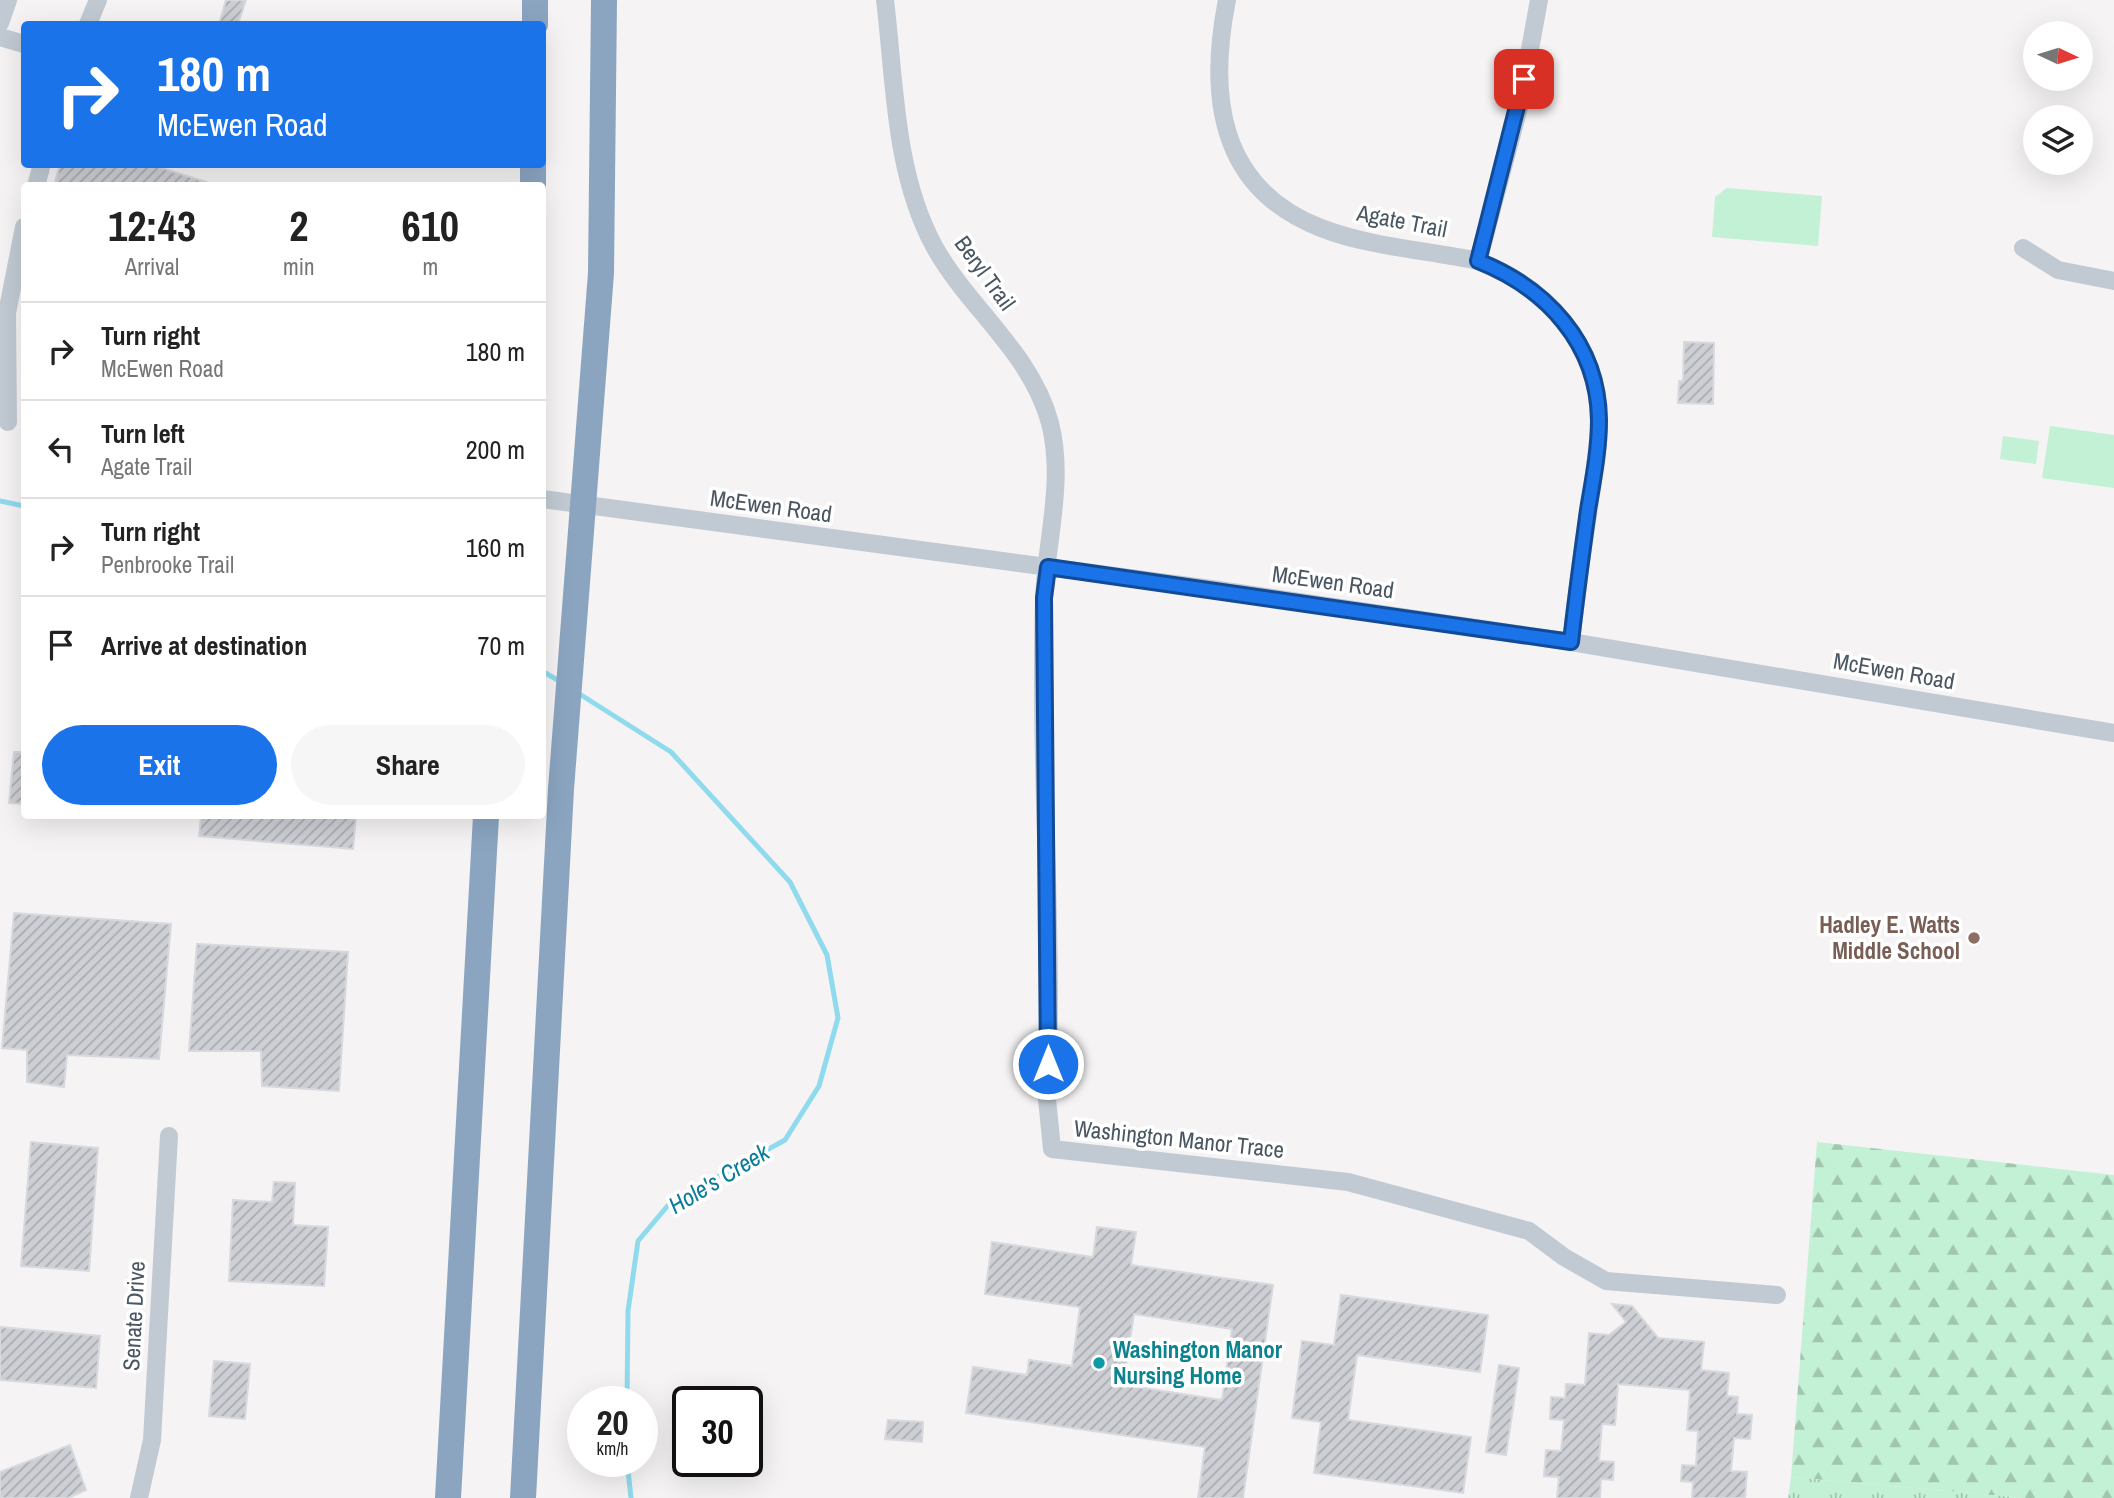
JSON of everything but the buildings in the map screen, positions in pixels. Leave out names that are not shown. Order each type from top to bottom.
[{"type":"highway","points":[[535,0],[535,21]]},
{"type":"highway","points":[[523,1498],[561,789],[601,273],[604,0]]},
{"type":"highway","points":[[448,1498],[486,819]]},
{"type":"street","points":[[0,23],[8,0]]},
{"type":"street","points":[[89,21],[98,0]]},
{"type":"street","name":"Beryl Trail","points":[[885,0],[903,155],[921,220],[953,274],[1031,377],[1050,424],[1056,486],[1048,567]]},
{"type":"street","name":"Agate Trail","points":[[1227,0],[1217,58],[1221,110],[1236,153],[1264,191],[1282,207],[1324,229],[1478,261],[1523,282],[1560,315],[1587,360],[1596,394],[1598,444],[1571,642]]},
{"type":"street","points":[[1478,261],[1520,104],[1539,0]]},
{"type":"street","points":[[0,37],[21,43]]},
{"type":"street","points":[[11,422],[7,313],[21,242]]},
{"type":"street","points":[[2023,248],[2058,270],[2114,281]]},
{"type":"street","name":"McEwen Road","points":[[546,500],[1048,567],[1571,642],[2114,733]]},
{"type":"street","name":"Washington Manor Trace","points":[[1048,567],[1044,598],[1047,1099],[1052,1149],[1348,1182],[1530,1231],[1564,1257],[1606,1281],[1777,1295]]},
{"type":"street","name":"Senate Drive","points":[[139,1498],[152,1440],[169,1136]]},
{"type":"green space","points":[[1727,188],[1822,196],[1818,246],[1712,237],[1715,197]]},
{"type":"green space","points":[[2050,426],[2114,435],[2114,488],[2042,478]]},
{"type":"green space","points":[[2003,436],[2039,441],[2036,464],[2000,459]]},
{"type":"green space","points":[[1817,1142],[2114,1175],[2114,1498],[2024,1498],[1791,1477]]},
{"type":"green space","points":[[1791,1477],[2024,1498],[1788,1498]]},
{"type":"waterway","name":"Hole's Creek","points":[[0,501],[21,505]]},
{"type":"waterway","name":"Hole's Creek","points":[[546,673],[561,682]]},
{"type":"waterway","name":"Hole's Creek","points":[[578,693],[671,752],[790,882],[827,955],[838,1018],[819,1086],[785,1140],[670,1203],[638,1241],[628,1311],[627,1386]]},
{"type":"waterway","name":"Hole's Creek","points":[[629,1477],[631,1498]]},
{"type":"place","name":"Hadley E. Watts Middle School","points":[[1974,938]]},
{"type":"place","name":"Washington Manor Nursing Home","points":[[1099,1363]]},
{"type":"route","points":[[1048,1064],[1044,598],[1048,567],[1571,642],[1598,444],[1596,394],[1587,360],[1574,333],[1560,315],[1523,282],[1478,261],[1520,104],[1524,79]]}]
